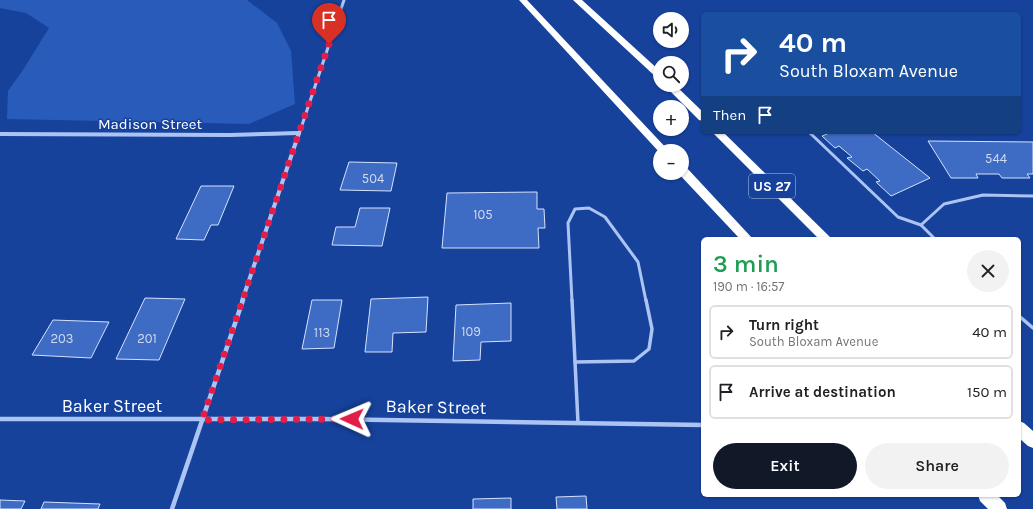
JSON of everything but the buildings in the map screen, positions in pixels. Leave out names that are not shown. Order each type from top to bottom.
[{"type":"highway","points":[[523,0],[657,144]]},
{"type":"highway","points":[[577,0],[653,71]]},
{"type":"highway","points":[[676,92],[701,116]]},
{"type":"highway","name":"US 27","points":[[719,134],[824,237]]},
{"type":"highway","points":[[689,177],[745,237]]},
{"type":"highway","points":[[1021,430],[1032,440]]},
{"type":"highway","points":[[988,497],[999,509]]},
{"type":"street","points":[[172,509],[344,0]]},
{"type":"street","name":"Madison Street","points":[[0,134],[230,135],[299,133]]},
{"type":"street","name":"Baker Street","points":[[0,419],[322,419],[701,426]]},
{"type":"lane","points":[[811,134],[898,217],[921,225],[933,237]]},
{"type":"lane","points":[[921,225],[944,204],[983,195],[1033,196]]},
{"type":"lane","points":[[575,362],[634,361],[649,349],[652,329],[638,262],[605,216],[588,208],[575,209],[568,223],[578,423]]},
{"type":"lane","points":[[1021,318],[1033,328]]},
{"type":"shaded area","points":[[0,0],[247,0],[277,23],[291,51],[295,104],[249,124],[7,119],[8,91],[49,28],[26,13],[0,8]]},
{"type":"route","points":[[329,44],[202,420],[352,419]]}]
